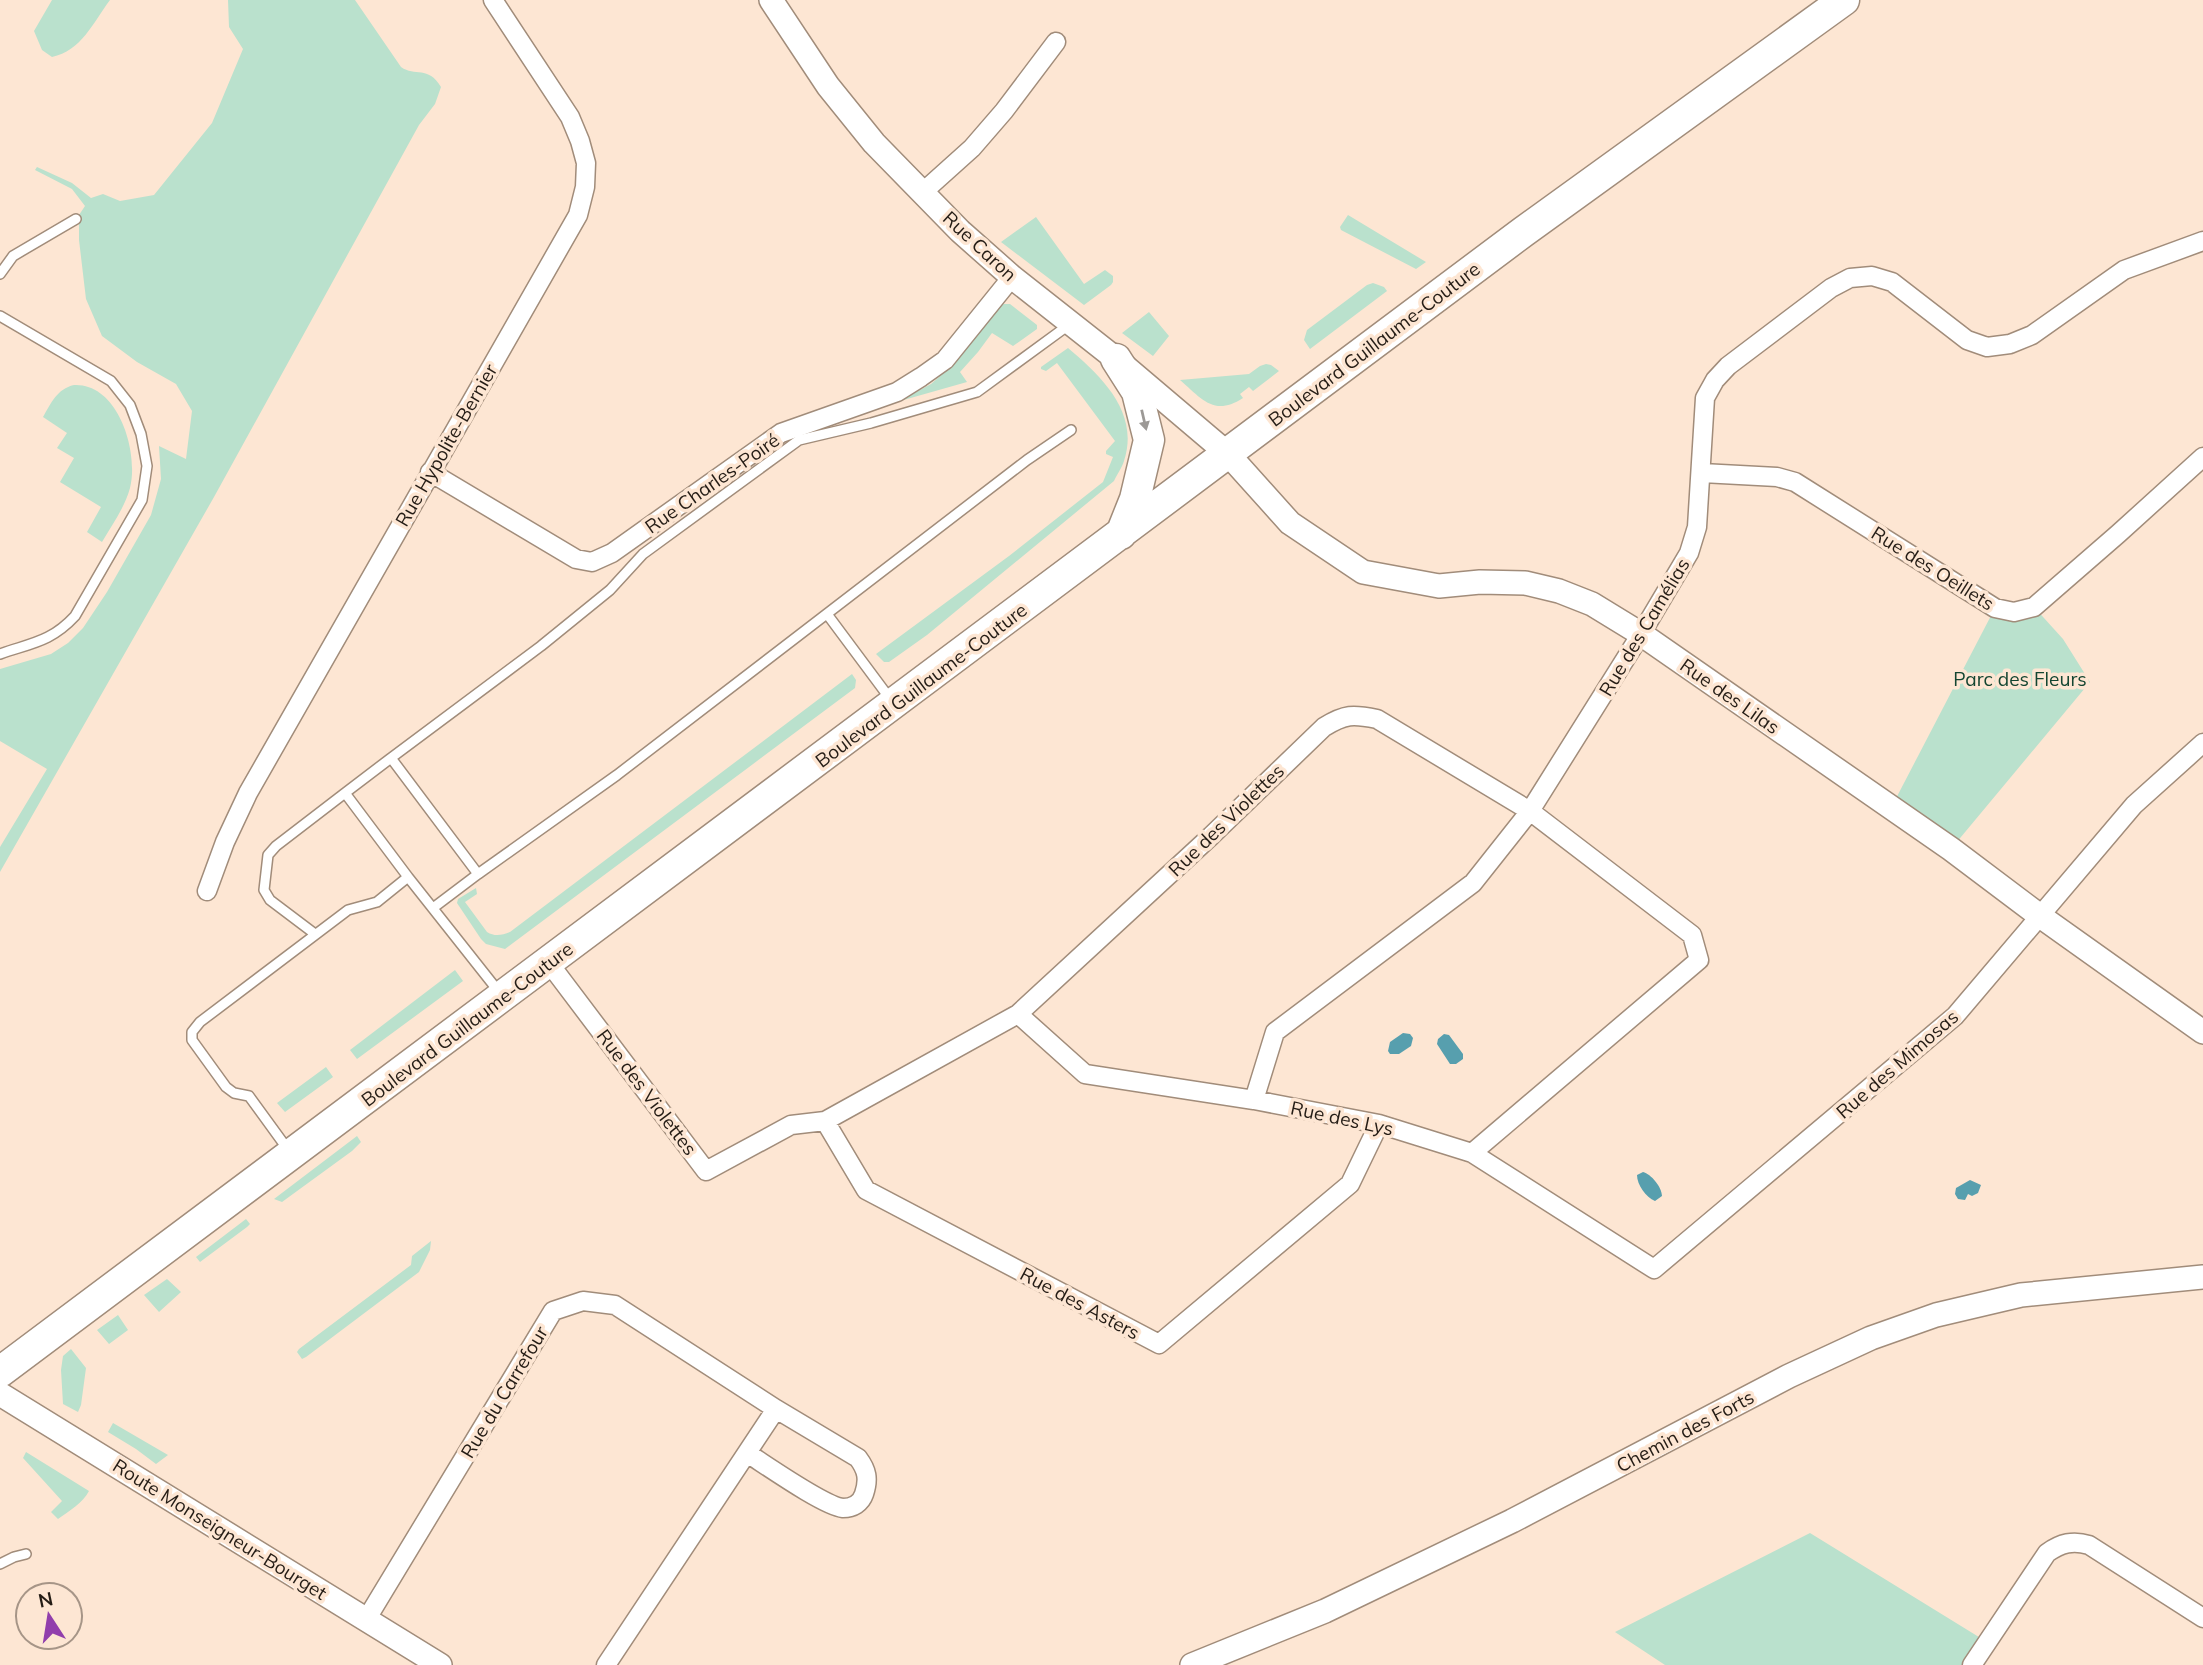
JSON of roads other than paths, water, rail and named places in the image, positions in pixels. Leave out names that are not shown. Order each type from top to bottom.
[{"type":"main road","name":"Boulevard Guillaume-Couture","points":[[0,1373],[1524,232],[1844,0]]},
{"type":"main road","points":[[1116,359],[1137,392],[1149,440],[1135,499],[1121,534]]},
{"type":"street","name":"Rue Hypolite-Bernier","points":[[208,891],[225,842],[248,793],[578,215],[585,187],[586,163],[580,141],[570,117],[493,0]]},
{"type":"street","name":"Rue Caron","points":[[771,0],[828,86],[874,143],[960,231],[1228,454]]},
{"type":"street","points":[[923,192],[972,148],[1056,42]]},
{"type":"street","name":"Rue des Camélias","points":[[1254,1100],[1275,1032],[1473,883],[1530,811],[1689,553],[1697,527],[1705,398],[1715,380],[1728,366],[1831,288],[1850,278],[1872,275],[1892,282],[1968,341],[1987,347],[2010,344],[2032,335],[2124,270],[2202,243]]},
{"type":"street","name":"Rue Charles-Poiré","points":[[430,472],[576,559],[592,562],[612,553],[781,433],[897,392],[921,377],[945,360],[1012,277]]},
{"type":"street","name":"Rue des Lilas","points":[[1228,454],[1290,523],[1363,572],[1439,586],[1525,583],[1559,591],[1592,604],[1641,634],[1951,849],[2203,1032]]},
{"type":"street","name":"Rue des Oeillets","points":[[1702,473],[1777,477],[1795,482],[1995,608],[2014,612],[2034,607],[2203,457]]},
{"type":"street","name":"Rue des Violettes","points":[[549,963],[706,1171],[791,1125],[825,1121],[1018,1014],[1324,727],[1340,717],[1362,716],[1377,719],[1530,811],[1692,936],[1699,960],[1472,1153]]},
{"type":"street","name":"Rue des Mimosas","points":[[1654,1269],[1955,1016],[2134,805],[2203,743]]},
{"type":"street","name":"Rue des Lys","points":[[1018,1014],[1086,1074],[1254,1100],[1379,1124],[1472,1153],[1654,1269]]},
{"type":"street","name":"Rue des Asters","points":[[825,1121],[866,1189],[1159,1344],[1350,1184],[1379,1124]]},
{"type":"street","name":"Chemin des Forts","points":[[1192,1665],[1325,1611],[1512,1521],[1789,1376],[1871,1338],[1937,1315],[2021,1295],[2203,1277]]},
{"type":"street","name":"Rue du Carrefour","points":[[366,1619],[554,1311],[583,1301],[615,1305],[776,1409],[858,1458],[867,1470],[867,1486],[863,1499],[853,1507],[842,1508],[827,1502],[747,1452]]},
{"type":"street","name":"Route Monseigneur-Bourget","points":[[0,1394],[440,1665]]},
{"type":"street","points":[[606,1665],[776,1409]]},
{"type":"street","points":[[1972,1665],[2047,1553],[2057,1546],[2072,1542],[2090,1545],[2203,1618]]},
{"type":"lane","points":[[0,274],[13,256],[76,219]]},
{"type":"lane","points":[[0,316],[111,381],[130,405],[136,419],[147,466],[142,500],[75,616],[51,637],[0,654]]},
{"type":"lane","points":[[315,934],[270,900],[264,890],[268,855],[276,846],[541,646],[610,590],[643,554],[799,440],[871,423],[978,392],[1071,323]]},
{"type":"lane","points":[[433,908],[617,775],[1027,460],[1071,430]]},
{"type":"lane","points":[[827,614],[895,704]]},
{"type":"lane","points":[[391,758],[478,874]]},
{"type":"lane","points":[[345,793],[503,997]]},
{"type":"lane","points":[[292,1155],[249,1096],[234,1093],[226,1087],[192,1040],[192,1032],[200,1022],[348,910],[377,902],[408,877]]},
{"type":"lane","points":[[0,1564],[26,1555]]},
{"type":"water","points":[[1403,1033],[1410,1034],[1413,1038],[1411,1046],[1399,1054],[1390,1054],[1390,1042]]},
{"type":"water","points":[[1444,1034],[1449,1035],[1463,1054],[1463,1059],[1456,1064],[1450,1064],[1437,1044]]},
{"type":"water","points":[[1643,1172],[1653,1178],[1660,1189],[1662,1196],[1655,1201],[1640,1187],[1637,1175]]},
{"type":"water","points":[[1970,1180],[1981,1185],[1978,1193],[1972,1196],[1968,1194],[1965,1200],[1958,1199],[1956,1188]]},
{"type":"park label","name":"Parc des Fleurs","points":[[2020,679]]}]
